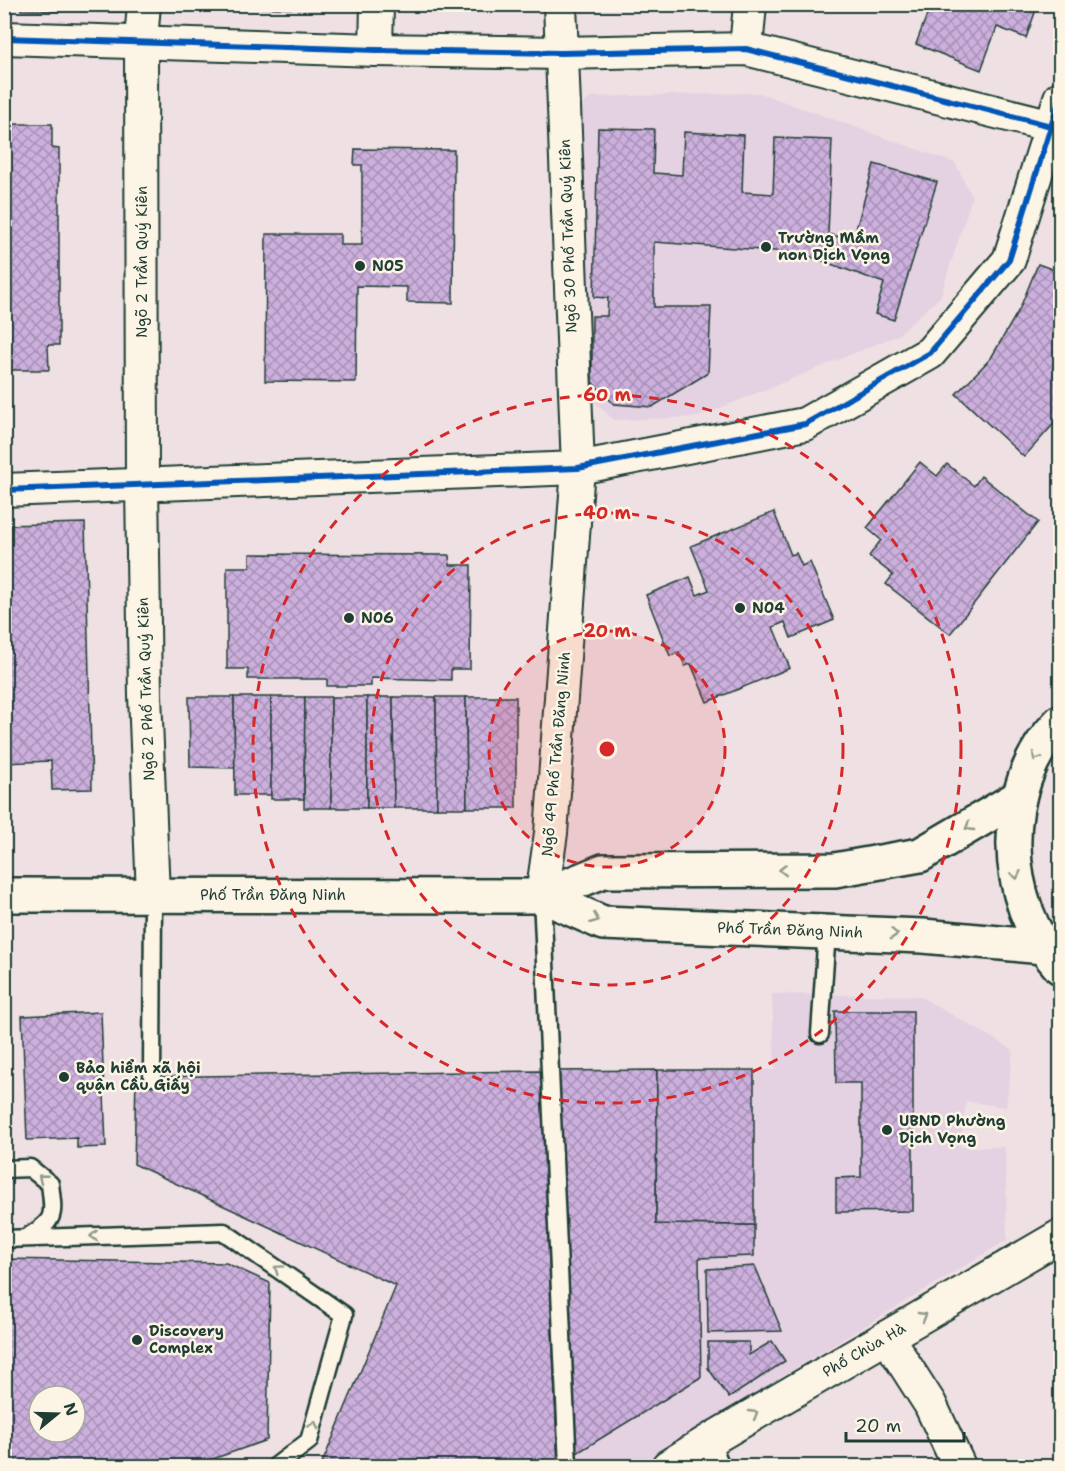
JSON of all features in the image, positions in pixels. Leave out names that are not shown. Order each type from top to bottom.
[{"type":"street","name":"Ngõ 2 Trần Quý Kiên","points":[[142,484],[141,41],[144,4]]},
{"type":"street","points":[[376,50],[377,4]]},
{"type":"street","name":"Ngõ 30 Phố Trần Quý Kiên","points":[[560,4],[578,468]]},
{"type":"street","points":[[746,49],[750,4]]},
{"type":"street","points":[[4,38],[376,50],[561,53],[746,49],[1057,117],[1009,260],[930,353],[805,424],[578,468],[4,490]]},
{"type":"street","name":"Ngõ 49 Phố Trần Đăng Ninh","points":[[542,896],[551,833],[578,468]]},
{"type":"street","name":"Ngõ 2 Phố Trần Quý Kiên","points":[[142,484],[145,695],[153,895]]},
{"type":"street","points":[[1052,957],[1032,925],[1022,902],[1014,868],[1013,835],[1019,797],[1030,766],[1060,722]]},
{"type":"street","name":"Phố Trần Đăng Ninh","points":[[4,895],[542,896],[603,871],[835,870],[921,855],[1019,797]]},
{"type":"street","name":"Phố Trần Đăng Ninh","points":[[542,896],[603,923],[923,936],[1052,957]]},
{"type":"street","name":"Phố Chùa Hà","points":[[668,1467],[716,1453],[887,1337],[1060,1236]]},
{"type":"street","points":[[887,1337],[930,1404],[959,1467]]},
{"type":"lane","points":[[152,1077],[153,895]]},
{"type":"lane","points":[[542,896],[568,1467]]},
{"type":"lane","points":[[819,1034],[827,931]]},
{"type":"lane","points":[[4,1169],[30,1168],[50,1184],[54,1210],[46,1225],[23,1238]]},
{"type":"lane","points":[[4,1239],[224,1232],[344,1315],[309,1442],[276,1467]]},
{"type":"shaded area","name":"Trường Mầm non Dịch Vọng","points":[[759,93],[955,163],[972,197],[940,297],[898,335],[698,417],[614,420],[580,388],[574,114],[591,97]]},
{"type":"shaded area","points":[[772,994],[919,996],[1013,1050],[1006,1107],[966,1101],[960,1147],[1005,1147],[1007,1240],[797,1367],[640,1466],[321,1466],[396,1286],[134,1164],[136,1077],[775,1070]]},
{"type":"building","points":[[21,4],[66,4],[66,11],[21,10]]},
{"type":"building","points":[[66,4],[137,4],[136,12],[66,11]]},
{"type":"building","points":[[225,4],[284,4],[284,8],[226,7]]},
{"type":"building","points":[[284,4],[326,4],[325,9],[284,8]]},
{"type":"building","points":[[326,4],[365,4],[365,9],[325,9]]},
{"type":"building","points":[[931,4],[1038,4],[1026,38],[997,27],[981,70],[916,44]]},
{"type":"building","points":[[4,124],[52,124],[52,148],[59,149],[59,345],[48,345],[49,370],[4,370]]},
{"type":"building","points":[[598,128],[654,129],[653,173],[682,175],[684,132],[744,135],[742,192],[773,194],[775,138],[832,140],[828,234],[853,240],[874,164],[937,182],[894,320],[875,314],[884,283],[800,253],[654,242],[654,307],[711,307],[708,373],[652,407],[614,404],[592,382],[592,316],[607,316],[608,298],[594,297]]},
{"type":"building","name":"N05","points":[[355,149],[454,150],[453,303],[407,302],[407,287],[357,286],[356,382],[265,381],[266,234],[340,234],[340,245],[362,245],[362,165],[354,165]]},
{"type":"building","points":[[1038,264],[1060,272],[1060,417],[1024,457],[956,394],[991,358],[1020,308]]},
{"type":"building","points":[[920,462],[937,476],[947,464],[974,486],[981,476],[1038,522],[950,634],[886,584],[893,575],[869,556],[881,540],[867,528]]},
{"type":"building","name":"N04","points":[[774,512],[791,555],[796,553],[802,566],[810,562],[834,620],[791,638],[785,622],[773,627],[790,668],[707,702],[691,664],[685,666],[679,652],[670,656],[646,595],[690,577],[697,595],[709,590],[691,546]]},
{"type":"building","points":[[85,523],[92,789],[52,790],[51,761],[4,763],[4,525]]},
{"type":"building","name":"N06","points":[[250,554],[449,555],[450,565],[471,565],[470,669],[451,669],[451,680],[371,678],[371,686],[327,686],[327,679],[248,679],[248,669],[227,669],[227,567],[250,567]]},
{"type":"building","points":[[189,697],[234,697],[235,768],[190,767]]},
{"type":"building","points":[[234,697],[271,697],[271,795],[235,795]]},
{"type":"building","points":[[271,697],[305,697],[304,799],[271,799]]},
{"type":"building","points":[[305,697],[331,697],[331,808],[304,808]]},
{"type":"building","points":[[331,697],[367,697],[367,808],[331,808]]},
{"type":"building","points":[[367,697],[393,697],[394,808],[367,808]]},
{"type":"building","points":[[393,697],[436,697],[437,808],[394,808]]},
{"type":"building","points":[[436,697],[466,697],[467,808],[437,808]]},
{"type":"building","points":[[466,697],[516,697],[516,808],[467,808]]},
{"type":"building","name":"UBND Phường Dịch Vọng","points":[[835,1011],[913,1011],[913,1211],[836,1212],[836,1178],[861,1177],[861,1083],[836,1083]]},
{"type":"building","name":"Bảo hiểm xã hội quận Cầu Giấy","points":[[101,1012],[106,1147],[77,1148],[77,1138],[27,1140],[22,1016]]},
{"type":"building","points":[[657,1070],[656,1224],[754,1225],[754,1256],[699,1258],[701,1377],[564,1461],[553,1071]]},
{"type":"building","points":[[657,1070],[754,1070],[754,1225],[656,1224]]},
{"type":"building","points":[[541,1071],[558,1466],[321,1466],[396,1286],[134,1164],[136,1077]]},
{"type":"building","name":"Discovery Complex","points":[[4,1259],[226,1263],[270,1283],[267,1440],[193,1466],[4,1466]]},
{"type":"building","points":[[755,1266],[782,1331],[708,1333],[707,1269]]},
{"type":"building","points":[[772,1341],[785,1361],[729,1398],[708,1368],[708,1342],[749,1342],[749,1355]]},
{"type":"cycle path","points":[[4,38],[376,50],[561,53],[746,49],[1059,128]]},
{"type":"cycle path","points":[[4,490],[578,468],[805,424],[930,353],[1009,260],[1060,98]]},
{"type":"place","name":"Trường Mầm non Dịch Vọng","points":[[766,247]]},
{"type":"place","name":"N05","points":[[360,266]]},
{"type":"place","name":"N04","points":[[740,608]]},
{"type":"place","name":"N06","points":[[349,618]]},
{"type":"place","name":"Bảo hiểm xã hội quận Cầu Giấy","points":[[64,1077]]},
{"type":"place","name":"UBND Phường Dịch Vọng","points":[[887,1130]]},
{"type":"place","name":"Discovery Complex","points":[[137,1340]]}]
